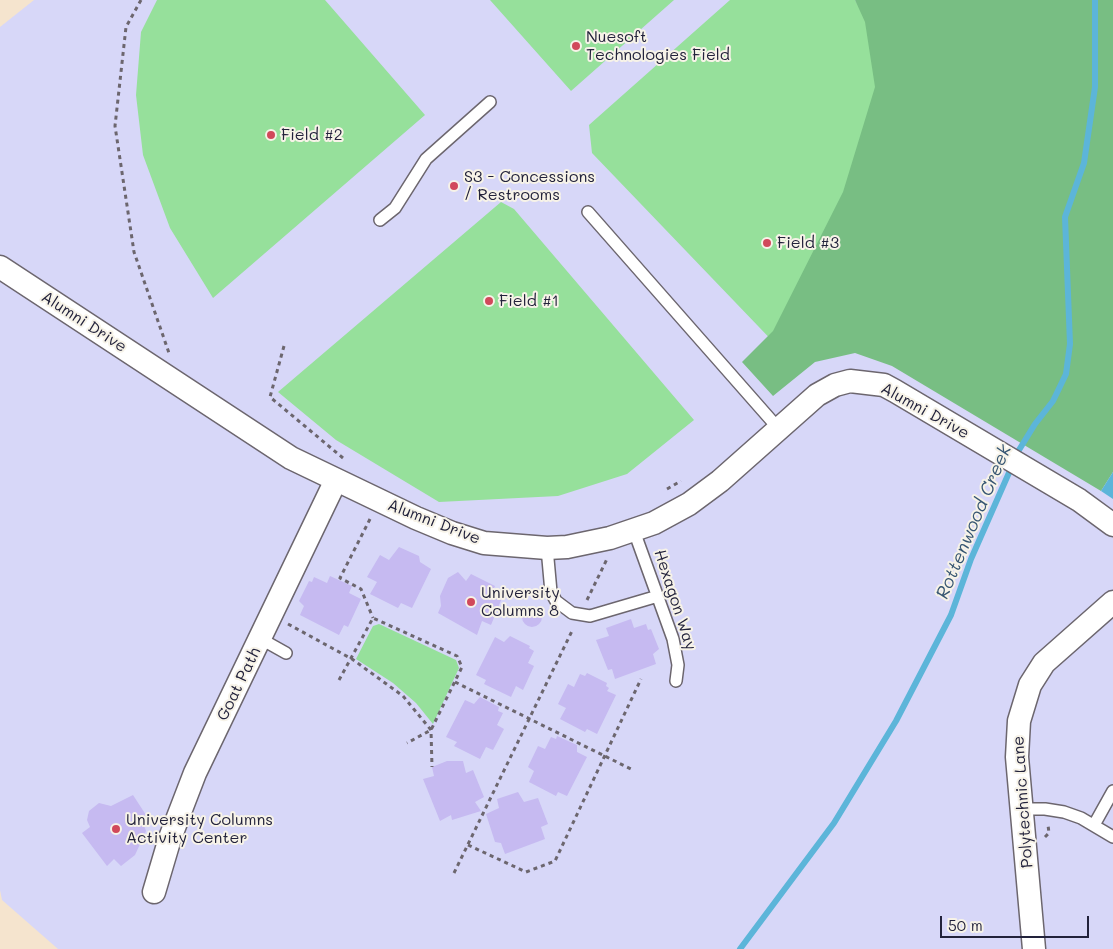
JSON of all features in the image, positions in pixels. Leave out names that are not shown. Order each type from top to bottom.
[{"type":"street","name":"Alumni Drive","points":[[0,267],[275,448],[341,470],[380,501],[452,533],[484,543],[547,548],[586,544],[634,531],[673,514],[704,493],[817,395],[835,385],[850,381],[884,385],[1079,500],[1110,527]]},
{"type":"street","name":"Goat Path","points":[[154,892],[187,791],[341,470]]},
{"type":"street","name":"Polytechnic Lane","points":[[1034,949],[1017,734],[1022,709],[1030,685],[1050,658],[1113,602]]},
{"type":"lane","points":[[380,220],[395,208],[426,159],[490,102]]},
{"type":"lane","points":[[588,212],[778,428]]},
{"type":"lane","name":"Hexagon Way","points":[[634,531],[676,652],[678,665],[676,681]]},
{"type":"lane","points":[[547,548],[550,592],[564,608],[580,616],[604,613],[658,596]]},
{"type":"lane","points":[[261,639],[286,653]]},
{"type":"lane","points":[[1094,824],[1113,791]]},
{"type":"lane","points":[[1022,809],[1054,810],[1081,818],[1113,837]]},
{"type":"path","points":[[141,0],[126,26],[115,126],[134,252],[181,385]]},
{"type":"path","points":[[284,346],[270,397],[341,470]]},
{"type":"path","points":[[380,501],[340,578],[362,589],[373,618],[457,656],[462,667],[432,730],[432,767]]},
{"type":"path","points":[[454,873],[607,559],[610,538]]},
{"type":"path","points":[[272,615],[352,659],[404,696],[432,730]]},
{"type":"path","points":[[340,680],[373,618]]},
{"type":"path","points":[[568,626],[583,627]]},
{"type":"path","points":[[468,845],[526,872],[554,862],[641,679]]},
{"type":"path","points":[[455,682],[633,770]]},
{"type":"path","points":[[407,743],[432,730]]},
{"type":"shaded area","points":[[34,0],[944,0],[1113,218],[1113,949],[58,949],[2,900],[0,890],[0,27]]},
{"type":"green space","name":"Field #2","points":[[157,0],[325,0],[425,115],[213,298],[170,228],[143,155],[136,95],[141,32]]},
{"type":"green space","name":"Nuesoft Technologies Field","points":[[490,0],[674,0],[571,91]]},
{"type":"green space","name":"Field #3","points":[[730,0],[855,0],[880,46],[893,129],[782,351],[592,153],[589,125]]},
{"type":"green space","points":[[855,0],[1113,0],[1113,472],[1101,491],[892,366],[855,353],[815,362],[773,396],[742,362],[773,331],[843,192],[875,87],[865,22]]},
{"type":"green space","name":"Field #1","points":[[501,202],[514,209],[694,420],[627,474],[558,496],[439,502],[336,440],[278,392]]},
{"type":"green space","points":[[379,624],[456,660],[459,668],[433,724],[416,703],[393,683],[356,659],[373,626]]},
{"type":"water","points":[[1113,472],[1113,499],[1101,491]]},
{"type":"building","points":[[399,547],[419,556],[420,562],[431,569],[412,608],[401,603],[398,608],[370,594],[377,582],[367,577],[380,555],[389,560]]},
{"type":"building","name":"University Columns 8","points":[[458,572],[466,581],[471,574],[495,586],[491,595],[502,598],[491,625],[482,621],[477,635],[438,613],[441,606],[440,596],[448,578]]},
{"type":"building","points":[[330,576],[352,586],[349,593],[361,599],[348,627],[344,625],[339,635],[300,615],[304,606],[299,601],[309,581],[312,582],[314,577],[327,583]]},
{"type":"building","points":[[532,607],[539,610],[542,617],[539,624],[532,627],[525,624],[522,617],[525,610]]},
{"type":"building","points":[[631,619],[634,628],[646,624],[648,630],[651,629],[659,649],[653,654],[656,664],[615,679],[612,669],[608,670],[596,640],[609,636],[606,628]]},
{"type":"building","points":[[510,636],[530,646],[529,648],[534,651],[528,663],[534,666],[523,690],[516,686],[511,697],[484,684],[486,680],[476,675],[495,637],[504,642]]},
{"type":"building","points":[[587,673],[607,683],[606,686],[609,688],[607,691],[616,695],[597,734],[587,729],[585,732],[560,719],[566,708],[558,704],[568,684],[574,687],[580,674],[585,676]]},
{"type":"building","points":[[480,697],[499,707],[498,711],[503,713],[497,725],[504,729],[493,750],[486,747],[480,759],[454,746],[457,742],[446,737],[465,700],[474,704]]},
{"type":"building","points":[[557,736],[577,745],[577,752],[587,757],[567,796],[558,792],[556,796],[529,782],[534,771],[528,767],[538,746],[545,749],[551,737],[556,739]]},
{"type":"building","points":[[447,761],[463,761],[466,773],[473,770],[484,797],[475,802],[481,811],[452,820],[451,815],[440,821],[423,779],[434,776],[432,767]]},
{"type":"building","points":[[518,792],[524,802],[538,798],[548,824],[541,827],[545,839],[505,854],[501,843],[495,842],[486,814],[499,808],[497,799]]},
{"type":"building","name":"University Columns Activity Center","points":[[133,795],[146,815],[142,820],[146,831],[135,855],[121,866],[114,859],[107,866],[82,833],[90,827],[87,820],[89,811],[99,803],[111,806]]},
{"type":"waterway","name":"Rottenwood Creek","points":[[740,949],[834,823],[896,721],[951,615],[971,559],[1019,450],[1035,424],[1053,401],[1066,374],[1070,344],[1065,217],[1084,163],[1095,87],[1095,0]]},
{"type":"place","name":"Nuesoft Technologies Field","points":[[576,46]]},
{"type":"place","name":"Field #2","points":[[271,135]]},
{"type":"place","name":"S3 - Concessions / Restrooms","points":[[454,186]]},
{"type":"place","name":"Field #3","points":[[767,243]]},
{"type":"place","name":"Field #1","points":[[489,301]]},
{"type":"place","name":"University Columns 8","points":[[471,602]]},
{"type":"place","name":"University Columns Activity Center","points":[[116,829]]}]
